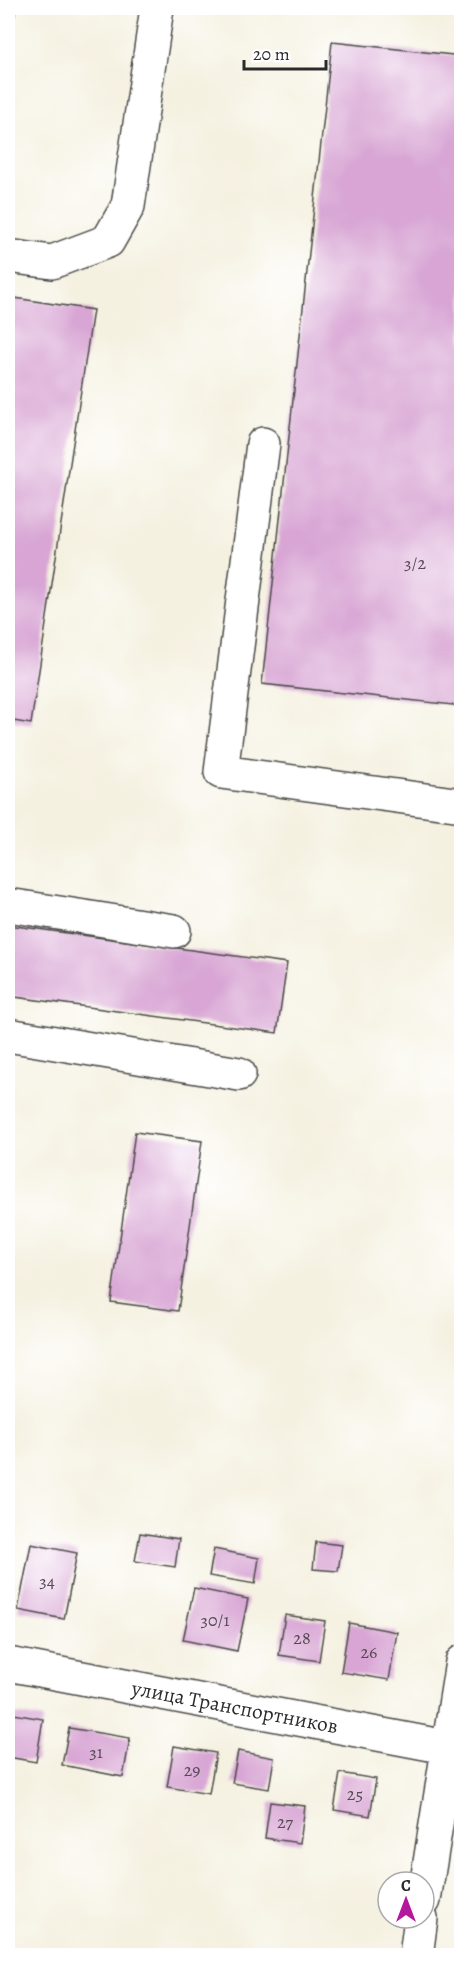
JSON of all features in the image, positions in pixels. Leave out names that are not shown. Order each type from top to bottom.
[{"type":"street","points":[[8,256],[52,262],[108,241],[128,206],[157,8]]},
{"type":"street","points":[[263,444],[220,772],[462,804]]},
{"type":"street","points":[[8,905],[174,931]]},
{"type":"street","points":[[8,1035],[239,1074]]},
{"type":"street","points":[[430,1870],[454,1749],[462,1662]]},
{"type":"street","name":"улица Транспортников","points":[[8,1665],[454,1749]]},
{"type":"street","points":[[416,1956],[419,1930]]},
{"type":"building","points":[[332,42],[462,56],[462,706],[262,684]]},
{"type":"building","points":[[8,297],[93,310],[31,724],[8,720]]},
{"type":"building","points":[[8,925],[287,963],[277,1033],[8,996]]},
{"type":"building","points":[[135,1132],[202,1141],[178,1311],[111,1302]]},
{"type":"building","points":[[140,1533],[179,1539],[175,1567],[135,1561]]},
{"type":"building","points":[[316,1542],[342,1545],[338,1571],[313,1569]]},
{"type":"building","points":[[31,1544],[77,1553],[64,1619],[18,1610]]},
{"type":"building","points":[[214,1549],[259,1558],[255,1584],[209,1576]]},
{"type":"building","points":[[194,1588],[248,1599],[237,1651],[183,1640]]},
{"type":"building","points":[[285,1615],[325,1621],[319,1661],[279,1655]]},
{"type":"building","points":[[349,1623],[397,1632],[389,1680],[341,1672]]},
{"type":"building","points":[[8,1713],[43,1719],[36,1762],[8,1757]]},
{"type":"building","points":[[69,1728],[130,1738],[123,1777],[62,1765]]},
{"type":"building","points":[[174,1746],[216,1753],[209,1794],[167,1787]]},
{"type":"building","points":[[238,1751],[274,1758],[269,1789],[232,1783]]},
{"type":"building","points":[[340,1773],[376,1779],[370,1816],[334,1810]]},
{"type":"building","points":[[270,1802],[305,1806],[300,1843],[265,1838]]},
{"type":"railway","points":[[8,39],[13,8]]}]
